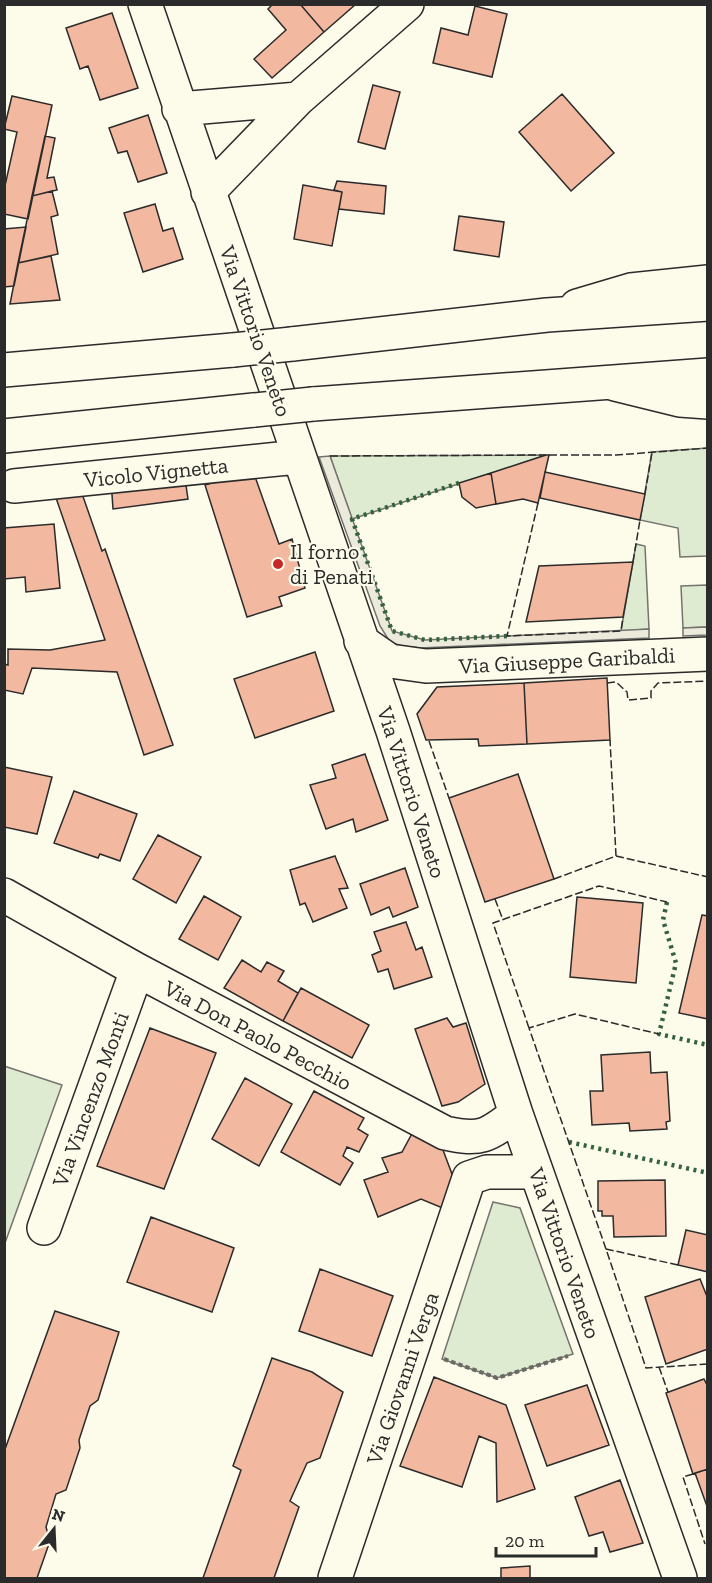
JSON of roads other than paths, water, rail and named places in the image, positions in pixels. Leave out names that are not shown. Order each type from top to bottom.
[{"type":"main road","name":"Via Vittorio Veneto","points":[[145,4],[393,731],[516,1114],[680,1578]]},
{"type":"main road","points":[[208,192],[298,99],[407,4]]},
{"type":"main road","points":[[179,109],[298,99]]},
{"type":"main road","points":[[547,315],[631,290],[708,282]]},
{"type":"main road","points":[[4,370],[233,350],[547,315],[708,304]]},
{"type":"main road","points":[[4,436],[313,404],[708,375]]},
{"type":"main road","points":[[604,381],[680,400],[708,402]]},
{"type":"main road","name":"Vicolo Vignetta","points":[[14,486],[298,457]]},
{"type":"main road","name":"Via Giuseppe Garibaldi","points":[[361,641],[390,661],[426,666],[708,654]]},
{"type":"main road","name":"Via Giuseppe Garibaldi","points":[[393,731],[403,690],[410,678],[426,666]]},
{"type":"main road","name":"Via Don Paolo Pecchio","points":[[4,895],[137,970],[445,1133],[469,1138],[483,1137],[516,1114]]},
{"type":"main road","name":"Via Vincenzo Monti","points":[[44,1228],[137,970]]},
{"type":"main road","points":[[445,1133],[459,1151],[469,1178],[487,1172],[536,1172]]},
{"type":"main road","name":"Via Giovanni Verga","points":[[335,1578],[469,1178]]},
{"type":"place","name":"Il forno di Penati","points":[[278,564]]}]
